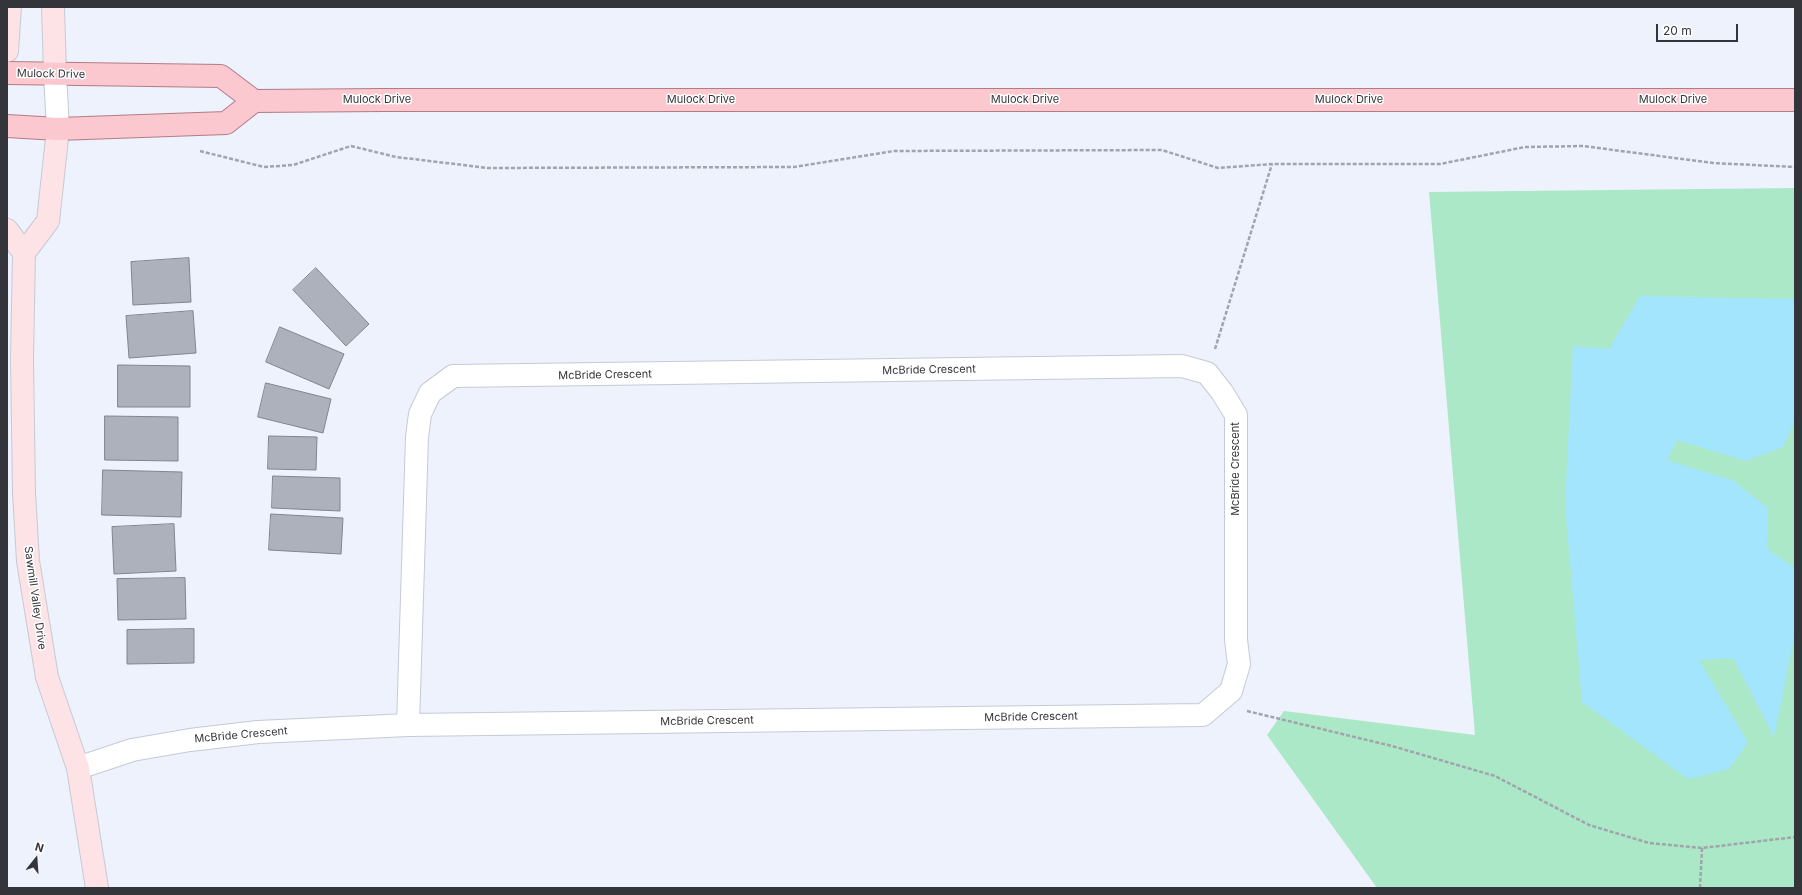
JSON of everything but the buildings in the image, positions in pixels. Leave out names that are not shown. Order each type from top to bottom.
[{"type":"main road","name":"Mulock Drive","points":[[7,73],[221,76],[254,101],[1795,100]]},
{"type":"main road","points":[[7,126],[58,129],[226,123],[254,101]]},
{"type":"street","points":[[7,51],[10,7]]},
{"type":"street","points":[[7,230],[24,254],[48,221],[58,129],[53,7]]},
{"type":"street","name":"Sawmill Valley Drive","points":[[24,254],[22,360],[28,561],[47,677],[78,768],[97,888]]},
{"type":"street","name":"McBride Crescent","points":[[78,768],[132,750],[190,740],[258,732],[408,725],[1202,715],[1231,690],[1239,664],[1236,640],[1236,415],[1222,392],[1207,373],[1182,366],[453,376],[430,393],[420,414],[417,437],[408,725]]},
{"type":"path","points":[[197,151],[212,153],[264,167],[293,165],[351,146],[396,157],[488,168],[794,167],[894,152],[1162,150],[1218,168],[1272,164],[1440,164],[1526,146],[1583,146],[1713,163],[1795,167]]},
{"type":"path","points":[[1207,373],[1272,164]]},
{"type":"path","points":[[1216,704],[1392,746],[1495,776],[1588,825],[1649,843],[1702,848],[1795,837]]},
{"type":"path","points":[[1700,888],[1702,848]]},
{"type":"green space","points":[[1795,188],[1795,888],[1377,888],[1267,735],[1284,711],[1475,735],[1429,192]]},
{"type":"water","points":[[1640,296],[1795,299],[1795,420],[1783,447],[1746,461],[1677,440],[1667,460],[1734,481],[1768,508],[1767,549],[1795,568],[1795,633],[1774,737],[1733,658],[1699,660],[1748,742],[1729,769],[1688,779],[1582,702],[1565,504],[1573,346],[1609,349]]}]
